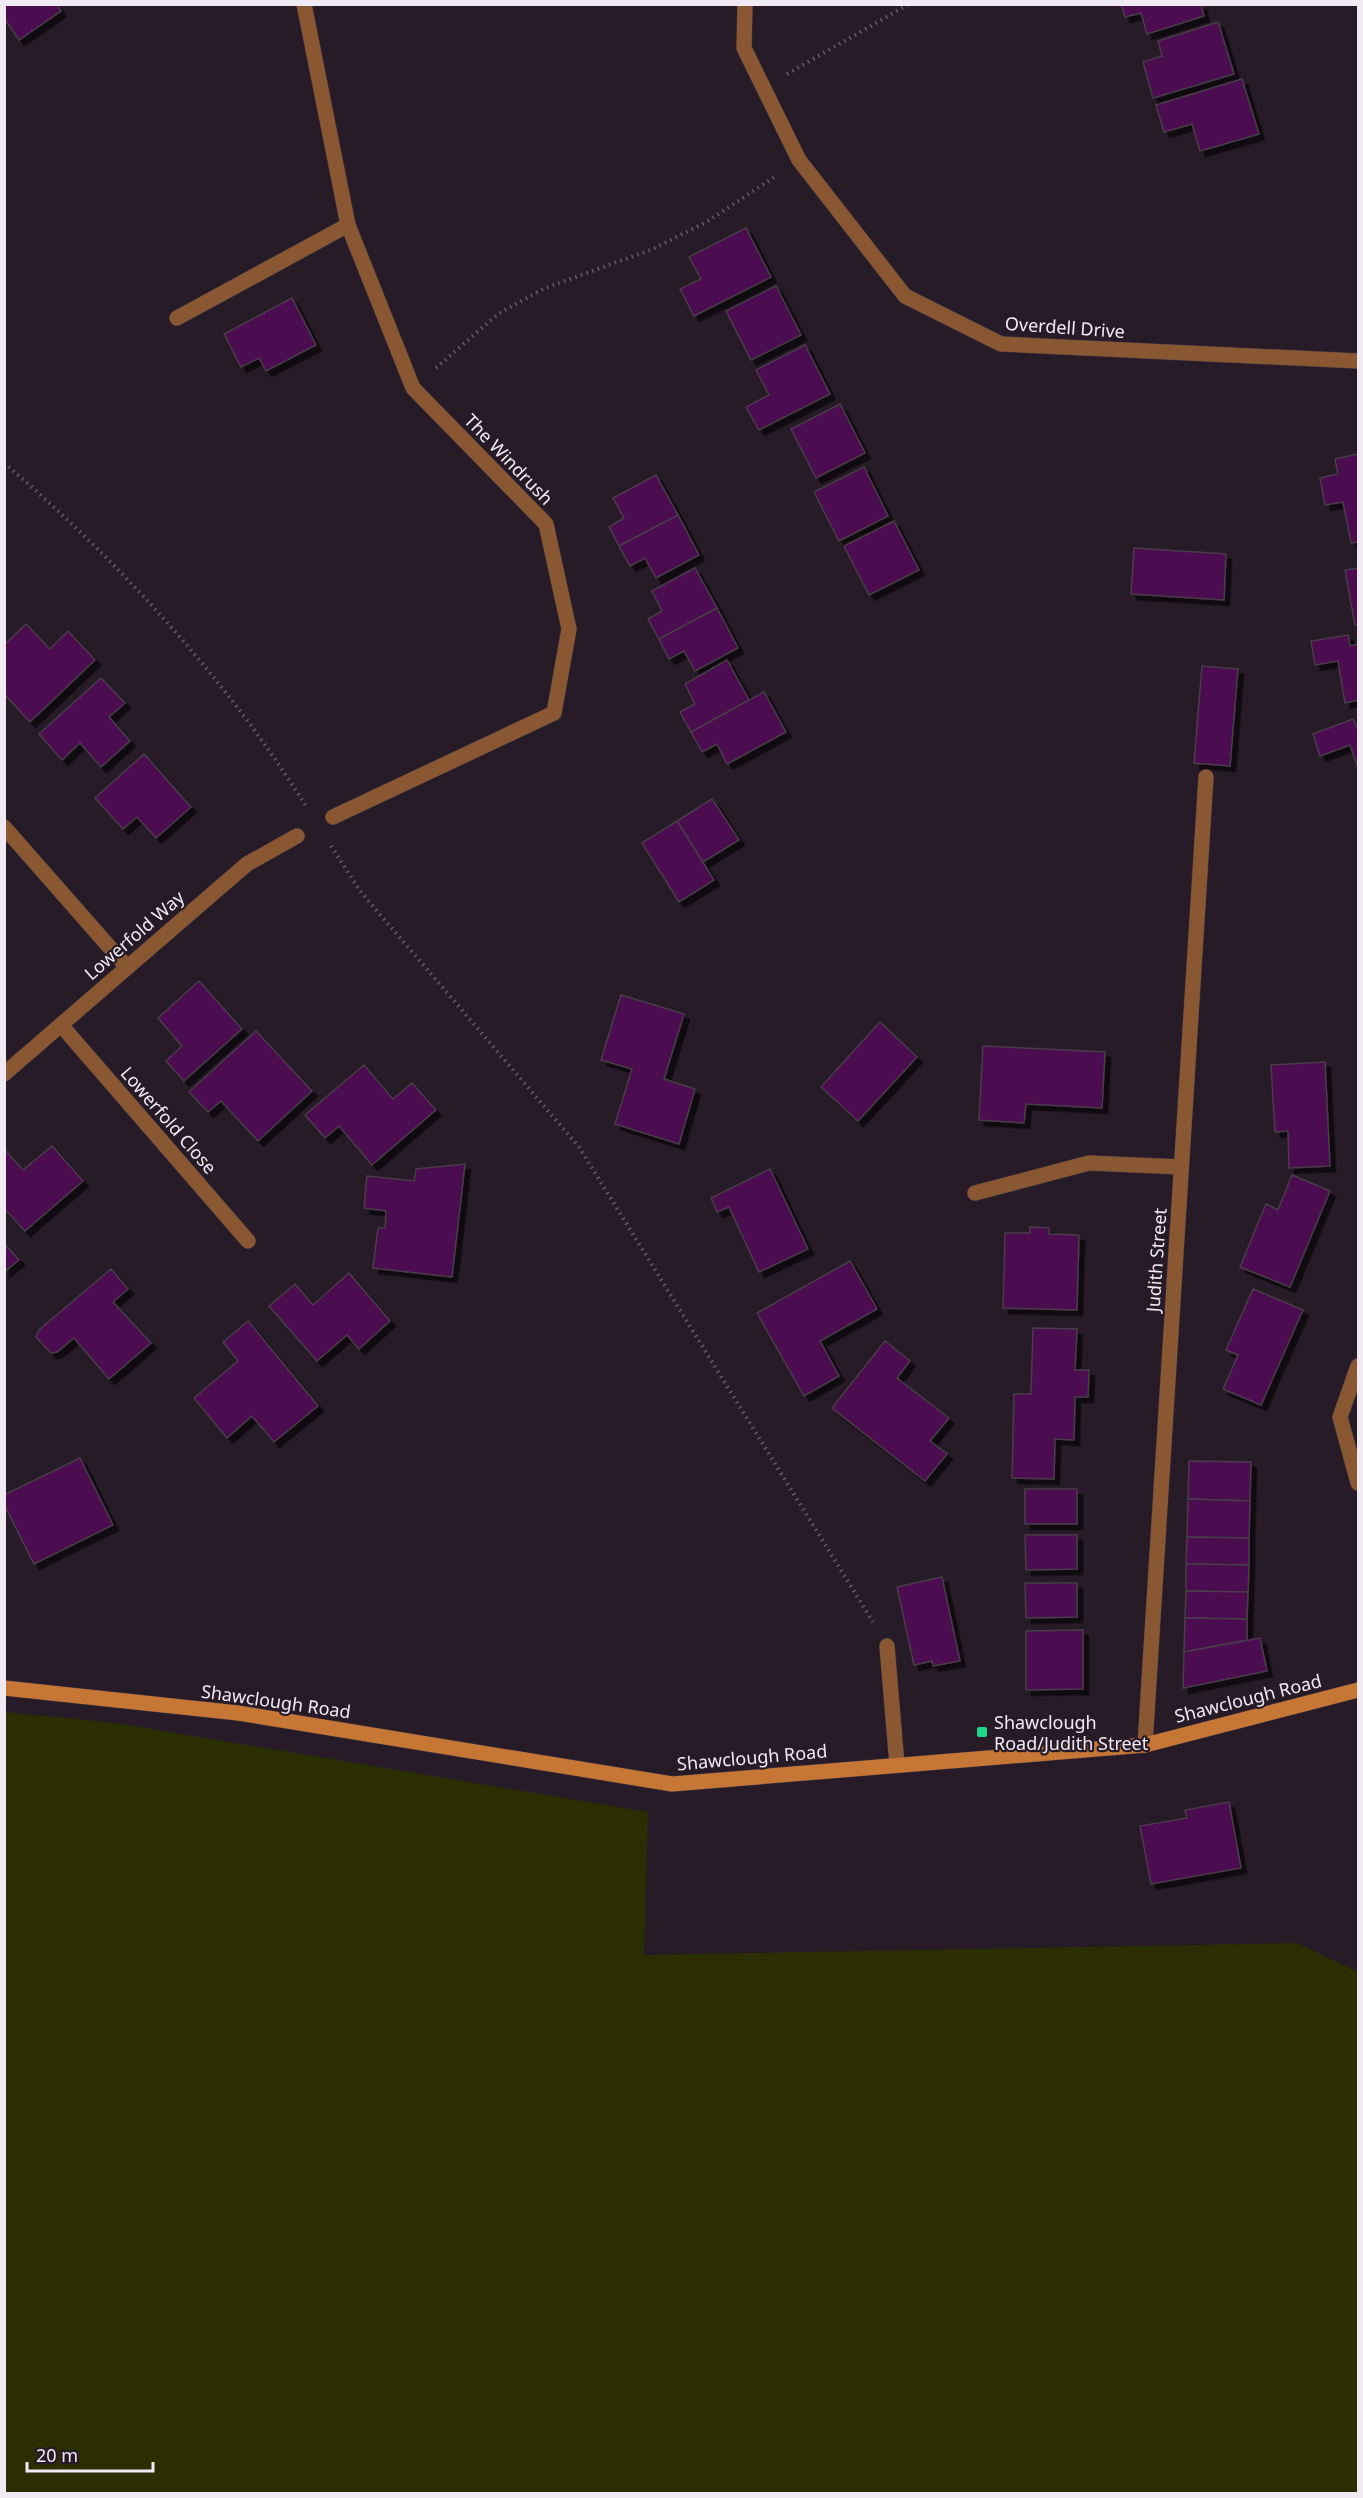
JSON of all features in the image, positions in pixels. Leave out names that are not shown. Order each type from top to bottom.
[{"type":"main road","name":"Shawclough Road","points":[[4,1688],[238,1713],[672,1784],[1145,1745],[1359,1690]]},
{"type":"street","name":"The Windrush","points":[[304,4],[348,225],[413,388],[546,524],[569,629],[554,713],[333,817]]},
{"type":"street","name":"Overdell Drive","points":[[745,4],[744,48],[799,160],[905,296],[1001,344],[1359,361]]},
{"type":"street","points":[[177,318],[348,225]]},
{"type":"street","name":"Judith Street","points":[[1145,1745],[1206,777]]},
{"type":"street","points":[[4,827],[128,967]]},
{"type":"street","name":"Lowerfold Way","points":[[4,1074],[247,864],[297,836]]},
{"type":"street","name":"Lowerfold Close","points":[[61,1025],[248,1240]]},
{"type":"street","points":[[975,1193],[1089,1163],[1181,1167]]},
{"type":"street","points":[[1359,1366],[1340,1417],[1359,1483]]},
{"type":"street","points":[[887,1646],[897,1765]]},
{"type":"path","points":[[763,87],[909,4]]},
{"type":"path","points":[[413,388],[498,314],[543,289],[653,249],[708,221],[799,160]]},
{"type":"path","points":[[4,463],[56,506],[165,618],[282,769],[312,816]]},
{"type":"path","points":[[330,844],[360,891],[579,1147],[754,1426],[887,1646]]},
{"type":"green space","points":[[5,1712],[116,1723],[648,1812],[644,1955],[1297,1943],[1358,1972],[1358,2493],[5,2493]]},
{"type":"building","points":[[4,4],[56,4],[61,11],[19,40],[4,18]]},
{"type":"building","points":[[1121,4],[1201,4],[1204,16],[1147,34],[1141,13],[1125,17]]},
{"type":"building","points":[[1218,22],[1234,74],[1153,98],[1143,62],[1162,56],[1158,41]]},
{"type":"building","points":[[1242,79],[1259,134],[1200,151],[1192,124],[1164,132],[1156,105]]},
{"type":"building","points":[[746,228],[771,277],[694,316],[680,289],[701,279],[689,257]]},
{"type":"building","points":[[776,286],[801,335],[751,360],[726,311]]},
{"type":"building","points":[[292,298],[316,345],[266,371],[259,358],[241,367],[224,334]]},
{"type":"building","points":[[805,345],[830,394],[759,430],[746,407],[769,395],[756,370]]},
{"type":"building","points":[[840,404],[865,453],[816,478],[791,429]]},
{"type":"building","points":[[1358,454],[1358,542],[1351,543],[1343,502],[1325,505],[1320,478],[1338,474],[1335,459]]},
{"type":"building","points":[[864,467],[888,516],[839,541],[814,492]]},
{"type":"building","points":[[656,475],[678,515],[619,546],[609,527],[624,518],[613,498]]},
{"type":"building","points":[[678,515],[699,555],[656,578],[645,558],[630,566],[619,546]]},
{"type":"building","points":[[894,521],[919,570],[869,595],[844,546]]},
{"type":"building","points":[[1134,548],[1226,554],[1224,600],[1131,594]]},
{"type":"building","points":[[695,568],[717,608],[659,639],[648,619],[662,611],[652,591]]},
{"type":"building","points":[[1358,568],[1358,625],[1355,625],[1345,570]]},
{"type":"building","points":[[717,608],[738,648],[695,671],[684,651],[669,659],[659,639]]},
{"type":"building","points":[[26,624],[50,649],[68,631],[95,660],[30,722],[4,694],[4,645]]},
{"type":"building","points":[[1348,635],[1350,646],[1358,644],[1358,700],[1345,703],[1338,661],[1315,665],[1311,641]]},
{"type":"building","points":[[727,660],[749,700],[691,732],[680,712],[695,704],[685,684]]},
{"type":"building","points":[[1202,666],[1238,669],[1230,766],[1194,763]]},
{"type":"building","points":[[101,678],[125,703],[109,717],[130,741],[101,767],[80,743],[62,760],[39,734]]},
{"type":"building","points":[[764,692],[786,732],[727,764],[717,744],[702,752],[691,732]]},
{"type":"building","points":[[1353,719],[1358,730],[1358,768],[1350,745],[1320,756],[1313,734]]},
{"type":"building","points":[[144,754],[191,807],[156,838],[137,817],[123,829],[95,798]]},
{"type":"building","points":[[712,799],[739,840],[703,862],[677,821]]},
{"type":"building","points":[[677,821],[714,880],[679,902],[642,843]]},
{"type":"building","points":[[199,981],[242,1029],[184,1081],[166,1061],[182,1046],[158,1018]]},
{"type":"building","points":[[621,995],[684,1014],[664,1079],[695,1089],[679,1144],[615,1124],[632,1069],[601,1060]]},
{"type":"building","points":[[880,1022],[917,1057],[858,1121],[821,1087]]},
{"type":"building","points":[[256,1031],[312,1091],[258,1141],[221,1101],[208,1112],[189,1092]]},
{"type":"building","points":[[983,1046],[1105,1052],[1102,1108],[1026,1104],[1024,1123],[979,1120]]},
{"type":"building","points":[[1325,1062],[1330,1166],[1289,1168],[1288,1131],[1275,1132],[1271,1065]]},
{"type":"building","points":[[364,1065],[393,1099],[412,1083],[436,1110],[372,1165],[339,1126],[325,1138],[305,1115]]},
{"type":"building","points":[[52,1146],[83,1181],[25,1231],[4,1208],[4,1149],[23,1170]]},
{"type":"building","points":[[465,1164],[452,1277],[373,1268],[378,1228],[385,1228],[386,1211],[364,1208],[367,1176],[414,1181],[416,1169]]},
{"type":"building","points":[[770,1169],[808,1249],[759,1272],[729,1207],[717,1212],[711,1198]]},
{"type":"building","points":[[1292,1175],[1330,1191],[1290,1287],[1240,1267],[1266,1204],[1278,1210]]},
{"type":"building","points":[[1030,1227],[1049,1228],[1049,1234],[1079,1235],[1077,1310],[1003,1308],[1005,1233],[1030,1233]]},
{"type":"building","points":[[4,1243],[19,1260],[4,1272]]},
{"type":"building","points":[[850,1261],[877,1309],[820,1341],[839,1376],[804,1396],[757,1313]]},
{"type":"building","points":[[111,1269],[128,1289],[113,1302],[151,1343],[109,1379],[74,1338],[57,1352],[51,1353],[36,1337],[39,1330]]},
{"type":"building","points":[[349,1273],[390,1321],[359,1349],[347,1335],[317,1361],[269,1306],[295,1284],[313,1305]]},
{"type":"building","points":[[1253,1289],[1303,1310],[1261,1405],[1223,1389],[1238,1355],[1226,1350]]},
{"type":"building","points":[[248,1321],[318,1406],[274,1442],[252,1416],[227,1438],[194,1398],[238,1361],[223,1342]]},
{"type":"building","points":[[1033,1328],[1077,1329],[1075,1370],[1089,1370],[1088,1397],[1075,1397],[1074,1440],[1055,1439],[1054,1479],[1012,1478],[1014,1394],[1031,1394]]},
{"type":"building","points":[[885,1341],[910,1361],[897,1378],[949,1418],[930,1441],[947,1454],[925,1481],[832,1408]]},
{"type":"building","points":[[80,1458],[113,1525],[34,1564],[4,1504],[4,1495]]},
{"type":"building","points":[[1189,1461],[1251,1462],[1250,1501],[1188,1499]]},
{"type":"building","points":[[1025,1489],[1077,1489],[1077,1524],[1025,1524]]},
{"type":"building","points":[[1188,1499],[1250,1501],[1249,1538],[1187,1537]]},
{"type":"building","points":[[1025,1535],[1077,1535],[1077,1569],[1026,1570]]},
{"type":"building","points":[[1187,1537],[1249,1538],[1249,1565],[1186,1564]]},
{"type":"building","points":[[1186,1564],[1249,1565],[1248,1592],[1186,1591]]},
{"type":"building","points":[[942,1577],[960,1661],[933,1666],[932,1661],[914,1665],[897,1587]]},
{"type":"building","points":[[1025,1583],[1077,1583],[1077,1617],[1026,1618]]},
{"type":"building","points":[[1186,1591],[1248,1592],[1247,1619],[1185,1618]]},
{"type":"building","points":[[1185,1618],[1247,1619],[1247,1640],[1184,1652]]},
{"type":"building","points":[[1083,1630],[1083,1689],[1026,1690],[1026,1631]]},
{"type":"building","points":[[1260,1638],[1267,1671],[1183,1688],[1184,1652]]},
{"type":"building","points":[[1229,1802],[1241,1868],[1151,1884],[1140,1826],[1187,1818],[1185,1810]]},
{"type":"place","name":"Shawclough Road/Judith Street","points":[[982,1732]]}]
